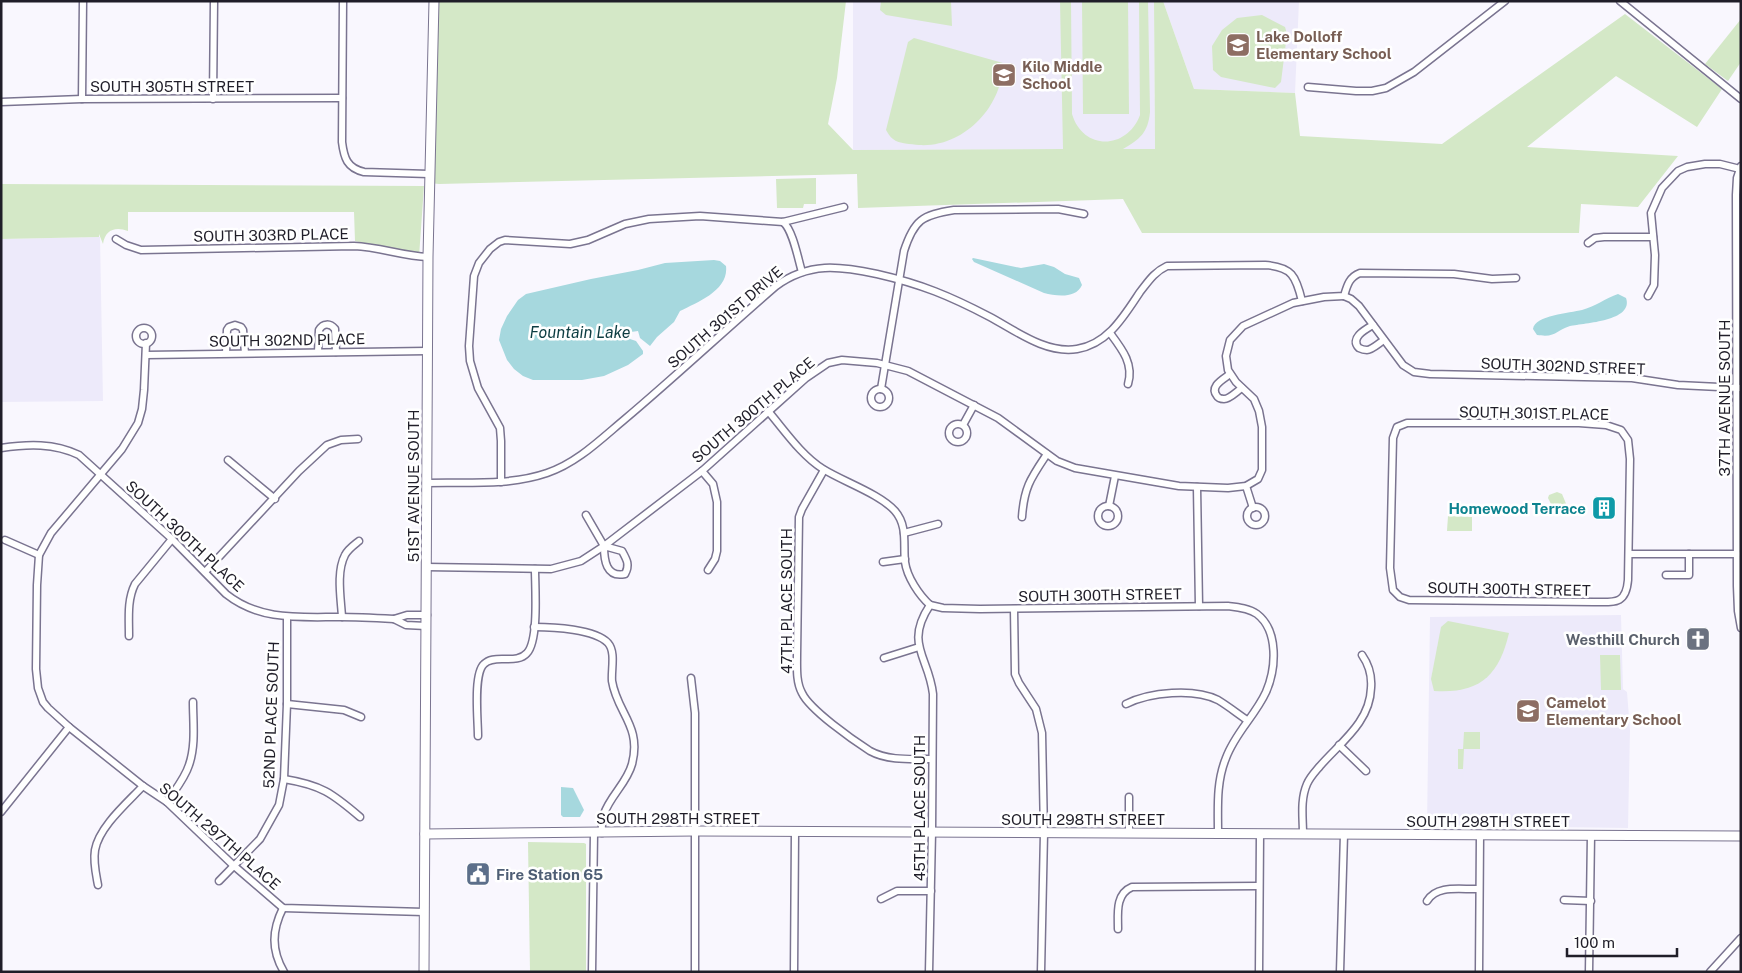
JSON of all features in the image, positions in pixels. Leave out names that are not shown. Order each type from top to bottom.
[{"type":"street","points":[[82,99],[83,1]]},
{"type":"street","points":[[213,99],[214,1]]},
{"type":"street","points":[[343,1],[342,98],[343,150],[346,160],[350,166],[364,172],[429,174]]},
{"type":"street","name":"51ST AVENUE SOUTH","points":[[424,972],[428,257],[434,1]]},
{"type":"street","points":[[1308,87],[1356,91],[1372,91],[1386,88],[1414,72],[1504,1]]},
{"type":"street","points":[[1620,1],[1741,99]]},
{"type":"street","name":"SOUTH 305TH STREET","points":[[1,102],[82,99],[342,98]]},
{"type":"street","points":[[1648,296],[1654,285],[1655,255],[1651,213],[1662,188],[1678,171],[1687,167],[1704,164],[1725,164],[1741,167]]},
{"type":"street","name":"37TH AVENUE SOUTH","points":[[1741,167],[1737,178],[1736,195],[1739,388],[1737,602],[1741,628]]},
{"type":"street","points":[[501,482],[500,428],[478,388],[469,356],[472,289],[475,271],[482,258],[490,249],[504,240],[565,244],[584,241],[626,224],[661,218],[700,216],[783,222],[844,207]]},
{"type":"street","points":[[881,389],[899,279],[909,236],[919,220],[927,216],[954,210],[1058,209],[1084,214]]},
{"type":"street","points":[[783,222],[786,224],[791,235],[802,272]]},
{"type":"street","points":[[1588,243],[1595,238],[1604,237],[1653,237]]},
{"type":"street","name":"SOUTH 303RD PLACE","points":[[116,239],[141,250],[354,246],[375,248],[403,255],[428,257]]},
{"type":"street","points":[[1128,384],[1129,362],[1110,333],[1153,275],[1167,266],[1265,265],[1280,267],[1290,271],[1293,275],[1302,301]]},
{"type":"street","name":"SOUTH 301ST DRIVE","points":[[427,482],[501,482],[534,477],[556,470],[569,463],[594,445],[660,390],[776,286],[789,277],[819,268],[834,267],[899,279],[934,290],[1033,340],[1053,348],[1069,350],[1083,348],[1099,341],[1110,333]]},
{"type":"street","points":[[1253,508],[1246,486],[1254,482],[1260,474],[1263,465],[1263,436],[1257,405],[1230,374],[1227,363],[1226,350],[1230,340],[1236,333],[1247,324],[1302,301],[1344,296],[1350,280],[1360,273],[1454,274],[1492,279],[1516,278]]},
{"type":"street","name":"SOUTH 302ND STREET","points":[[1344,296],[1359,306],[1392,352],[1408,368],[1422,374],[1632,378],[1678,385],[1739,388]]},
{"type":"street","points":[[226,353],[227,330],[235,324],[244,330],[245,353]]},
{"type":"street","points":[[318,352],[319,330],[323,325],[327,324],[335,329],[336,352]]},
{"type":"street","points":[[1373,325],[1358,335],[1356,341],[1358,347],[1367,350],[1384,340]]},
{"type":"street","points":[[5,540],[40,556],[51,533],[126,443],[138,423],[142,409],[146,343]]},
{"type":"street","name":"SOUTH 302ND PLACE","points":[[146,355],[428,351]]},
{"type":"street","name":"SOUTH 300TH PLACE","points":[[426,567],[551,569],[581,561],[604,546],[702,471],[806,378],[828,363],[850,360],[885,364],[908,371],[1013,427],[1057,461],[1075,468],[1115,476],[1197,487],[1228,488],[1246,486]]},
{"type":"street","points":[[1230,374],[1216,384],[1214,390],[1216,395],[1221,399],[1227,398],[1242,388]]},
{"type":"street","points":[[962,426],[974,405]]},
{"type":"street","points":[[768,411],[807,457],[824,470],[890,506],[898,516],[904,532],[905,560],[909,575],[930,605]]},
{"type":"street","name":"SOUTH 301ST PLACE","points":[[1393,590],[1390,568],[1393,438],[1395,429],[1400,425],[1606,425],[1618,428],[1625,434],[1630,459],[1629,554]]},
{"type":"street","points":[[205,572],[275,499],[299,471],[327,445],[340,440],[358,439]]},
{"type":"street","name":"SOUTH 300TH PLACE","points":[[1,448],[49,445],[66,448],[79,455],[172,539],[226,594],[242,605],[263,614],[287,618],[342,617],[394,619],[407,615],[426,615]]},
{"type":"street","points":[[1022,517],[1027,487],[1047,454]]},
{"type":"street","points":[[228,460],[275,499]]},
{"type":"street","name":"47TH PLACE SOUTH","points":[[824,470],[802,508],[799,517],[797,655],[799,686],[805,699],[816,710],[875,754],[893,758],[932,759]]},
{"type":"street","points":[[702,471],[713,484],[717,502],[717,551],[715,559],[708,570]]},
{"type":"street","points":[[1109,506],[1115,476]]},
{"type":"street","points":[[1197,487],[1199,606]]},
{"type":"street","points":[[586,514],[604,546],[604,562],[611,573],[625,574],[628,569],[628,562],[622,551],[604,546]]},
{"type":"street","points":[[904,532],[938,524]]},
{"type":"street","points":[[129,636],[131,592],[135,584],[172,539]]},
{"type":"street","points":[[342,617],[340,582],[342,564],[349,550],[359,541]]},
{"type":"street","points":[[1629,554],[1737,554]]},
{"type":"street","name":"SOUTH 300TH STREET","points":[[1393,590],[1400,597],[1409,600],[1618,601],[1625,595],[1628,580],[1629,554]]},
{"type":"street","points":[[1666,575],[1689,575],[1689,554]]},
{"type":"street","name":"SOUTH 297TH PLACE","points":[[40,556],[37,585],[36,660],[38,688],[43,702],[48,708],[143,786],[167,802],[233,865],[283,908],[424,912]]},
{"type":"street","points":[[882,562],[905,560]]},
{"type":"street","points":[[478,736],[478,681],[482,667],[490,661],[520,658],[529,651],[534,627],[535,569]]},
{"type":"street","name":"SOUTH 300TH STREET","points":[[930,605],[949,608],[1240,607],[1256,613],[1266,624],[1273,645],[1272,667],[1266,692],[1247,720]]},
{"type":"street","name":"45TH PLACE SOUTH","points":[[928,972],[932,832],[932,690],[919,647],[918,635],[920,624],[930,605]]},
{"type":"street","points":[[1014,608],[1015,674],[1018,683],[1038,715],[1042,734],[1044,833],[1041,972]]},
{"type":"street","name":"52ND PLACE SOUTH","points":[[218,880],[260,839],[279,805],[284,779],[287,704],[287,618]]},
{"type":"street","name":"SOUTH 300TH PLACE","points":[[394,619],[406,625],[426,626]]},
{"type":"street","points":[[534,627],[570,629],[600,638],[606,642],[610,647],[613,686],[629,722],[634,744],[633,758],[628,773],[604,812],[598,833],[592,972]]},
{"type":"street","points":[[884,658],[919,647]]},
{"type":"street","points":[[1303,834],[1303,800],[1307,784],[1312,775],[1360,722],[1370,701],[1371,678],[1362,655]]},
{"type":"street","points":[[691,678],[695,713],[695,972]]},
{"type":"street","points":[[1126,704],[1156,695],[1197,694],[1219,701],[1247,720],[1234,738],[1223,766],[1218,792],[1218,834]]},
{"type":"street","points":[[167,802],[184,778],[189,765],[193,749],[193,702]]},
{"type":"street","points":[[287,704],[344,710],[361,717]]},
{"type":"street","points":[[1,812],[69,727]]},
{"type":"street","points":[[1339,745],[1366,770]]},
{"type":"street","points":[[284,779],[324,789],[360,816]]},
{"type":"street","points":[[98,885],[94,864],[97,840],[108,824],[143,786]]},
{"type":"street","points":[[1129,797],[1129,833]]},
{"type":"street","name":"SOUTH 298TH STREET","points":[[425,834],[695,831],[1741,836]]},
{"type":"street","points":[[794,972],[795,832]]},
{"type":"street","points":[[1258,972],[1260,834]]},
{"type":"street","points":[[1340,972],[1344,834]]},
{"type":"street","points":[[1479,972],[1480,834]]},
{"type":"street","points":[[1589,972],[1591,835]]},
{"type":"street","points":[[1118,929],[1119,902],[1123,894],[1132,887],[1258,886]]},
{"type":"street","points":[[1427,900],[1431,894],[1442,890],[1479,889]]},
{"type":"street","points":[[880,899],[897,891],[931,891]]},
{"type":"street","points":[[1564,900],[1591,901]]},
{"type":"street","points":[[283,908],[276,924],[274,946],[277,958],[284,972]]},
{"type":"street","points":[[1710,972],[1741,938]]},
{"type":"shaded area","name":"Kilo Middle School","points":[[853,1],[1154,1],[1155,149],[853,150]]},
{"type":"shaded area","name":"Lake Dolloff Elementary School","points":[[1163,1],[1299,1],[1295,93],[1194,89]]},
{"type":"shaded area","points":[[100,237],[103,401],[1,402],[1,239]]},
{"type":"shaded area","name":"Camelot Elementary School","points":[[1621,615],[1623,689],[1627,692],[1630,730],[1628,828],[1427,825],[1430,617]]},
{"type":"green space","points":[[434,1],[846,1],[837,78],[828,124],[853,150],[1063,149],[1060,1],[1071,1],[1072,114],[1085,135],[1105,142],[1116,140],[1125,135],[1134,127],[1140,115],[1139,1],[1148,1],[1149,119],[1142,135],[1123,149],[1155,149],[1154,1],[1163,1],[1194,89],[1295,93],[1300,136],[1442,144],[1625,14],[1722,89],[1697,127],[1616,76],[1527,147],[1678,156],[1638,207],[1581,204],[1579,233],[1142,233],[1123,199],[858,208],[857,174],[429,183]]},
{"type":"green space","points":[[881,1],[951,1],[952,26],[886,15],[880,10]]},
{"type":"green space","points":[[1082,1],[1128,1],[1129,114],[1083,114]]},
{"type":"green space","points":[[1262,15],[1285,27],[1287,34],[1281,82],[1275,88],[1221,77],[1213,70],[1212,46],[1222,30],[1237,18]]},
{"type":"green space","points":[[1741,19],[1741,62],[1728,81],[1705,64]]},
{"type":"green space","points":[[914,38],[1003,63],[996,95],[988,109],[977,122],[951,140],[935,144],[905,144],[896,141],[886,130],[908,42]]},
{"type":"green space","points":[[816,178],[816,204],[804,204],[803,208],[777,208],[776,179]]},
{"type":"green space","points":[[1,184],[424,186],[419,257],[355,241],[354,212],[128,212],[128,231],[111,230],[106,235],[103,244],[99,234],[99,237],[1,239]]},
{"type":"green space","points":[[1557,492],[1562,494],[1567,506],[1565,510],[1559,512],[1554,510],[1548,498],[1549,495]]},
{"type":"green space","points":[[1448,516],[1472,517],[1472,531],[1447,531]]},
{"type":"green space","points":[[1448,621],[1509,633],[1499,661],[1485,679],[1463,689],[1434,691],[1431,679],[1441,627]]},
{"type":"green space","points":[[1600,655],[1620,655],[1621,690],[1601,690]]},
{"type":"green space","points":[[1464,732],[1480,732],[1480,749],[1464,749],[1463,769],[1458,769],[1458,749],[1463,749]]},
{"type":"green space","points":[[528,842],[586,844],[586,972],[530,972]]},
{"type":"water","points":[[973,258],[1021,268],[1044,264],[1079,278],[1082,285],[1075,293],[1071,294],[1054,295],[1044,293],[974,262]]},
{"type":"water","name":"Fountain Lake","points":[[720,261],[726,266],[723,282],[711,294],[680,311],[674,322],[650,346],[640,338],[638,331],[631,332],[630,339],[636,341],[643,354],[628,365],[604,376],[582,380],[533,380],[523,376],[507,360],[499,340],[501,329],[518,300],[526,294],[665,263]]},
{"type":"water","points":[[1618,294],[1626,298],[1627,306],[1623,312],[1607,320],[1570,326],[1556,333],[1544,336],[1537,335],[1533,329],[1535,324],[1546,318],[1586,309]]},
{"type":"water","points":[[561,787],[573,788],[584,810],[580,817],[563,817],[561,815]]},
{"type":"place","name":"Lake Dolloff Elementary School","points":[[1238,45]]},
{"type":"place","name":"Kilo Middle School","points":[[1004,75]]},
{"type":"place","name":"Homewood Terrace","points":[[1604,508]]},
{"type":"place","name":"Westhill Church","points":[[1698,639]]},
{"type":"place","name":"Camelot Elementary School","points":[[1528,711]]},
{"type":"place","name":"Fire Station 65","points":[[478,874]]}]
